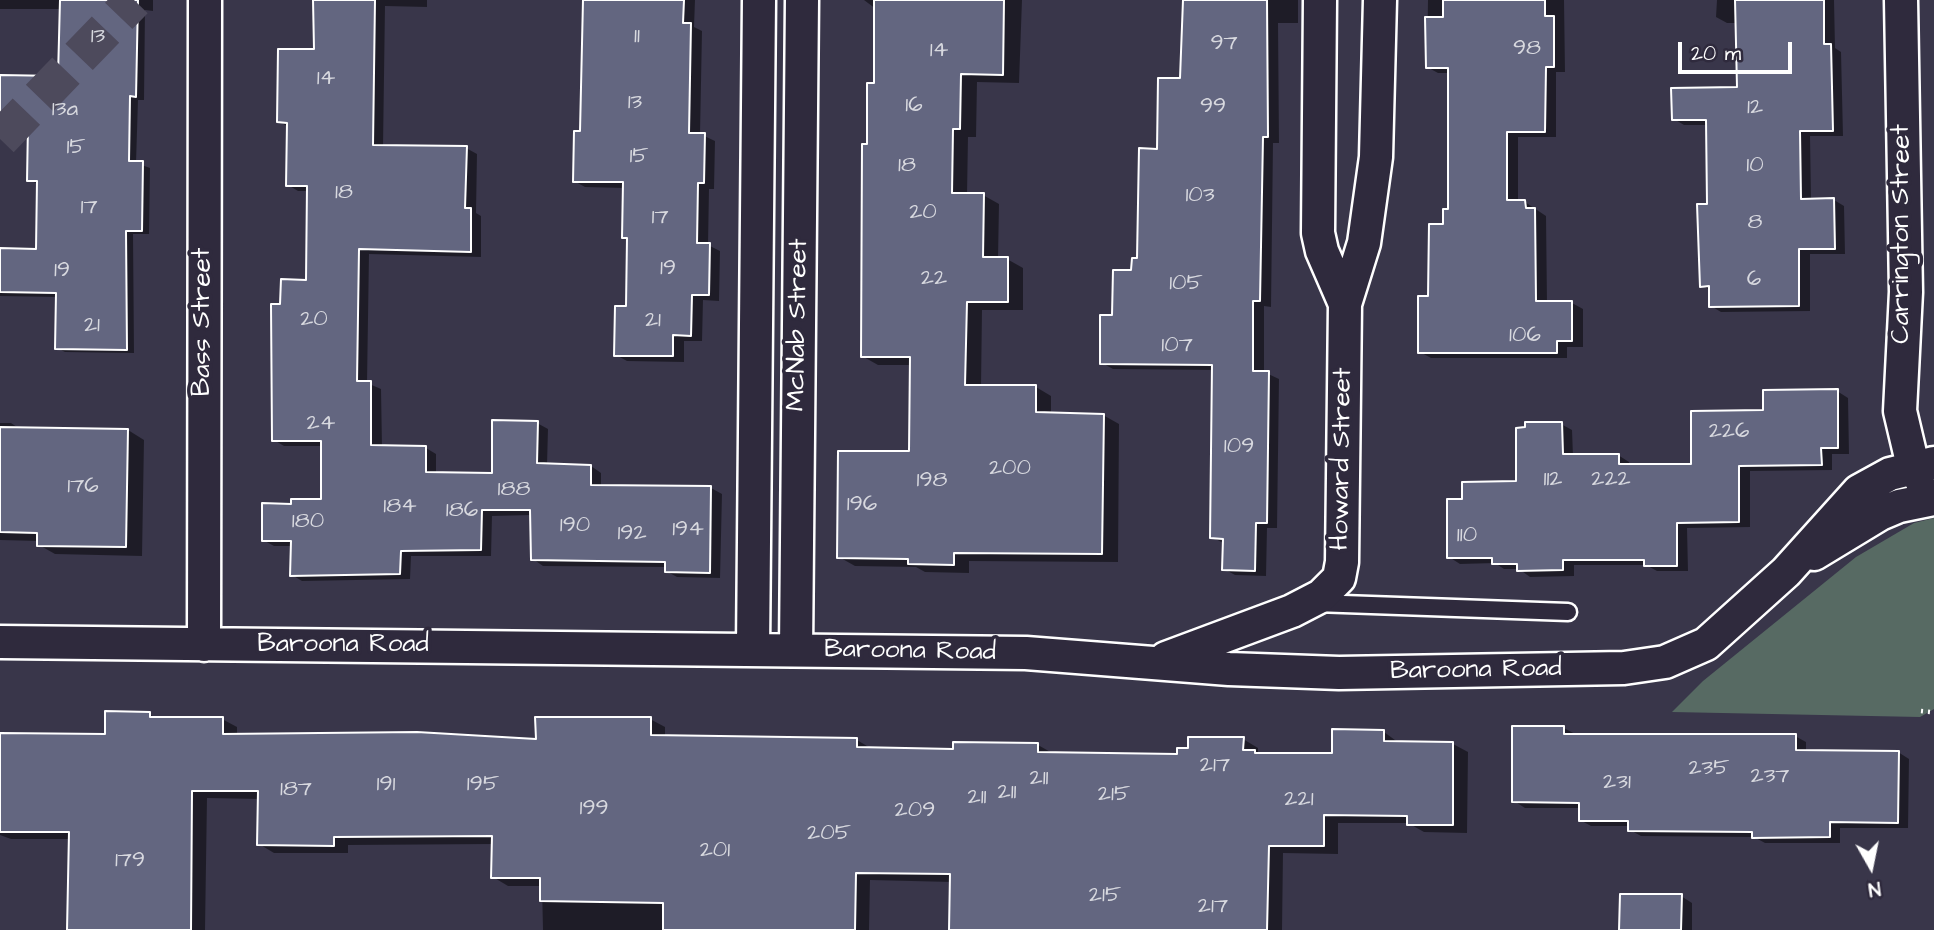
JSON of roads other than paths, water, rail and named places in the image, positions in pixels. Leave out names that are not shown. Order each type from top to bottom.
[{"type":"street","name":"Bass Street","points":[[204,645],[205,0]]},
{"type":"street","name":"McNab Street","points":[[753,649],[759,0]]},
{"type":"street","name":"McNab Street","points":[[796,650],[802,0]]},
{"type":"street","name":"Howard Street","points":[[1320,0],[1318,233],[1322,251],[1345,304]]},
{"type":"street","name":"Howard Street","points":[[1156,662],[1258,626],[1309,603],[1335,583],[1342,562],[1345,304],[1364,243],[1376,157],[1380,0]]},
{"type":"street","name":"Carrington Street","points":[[1902,0],[1906,292],[1900,406],[1924,465],[1933,498]]},
{"type":"street","name":"Baroona Road","points":[[0,642],[1026,653],[1339,673],[1647,666],[1688,655],[1706,644],[1786,572],[1859,491],[1881,478],[1924,465]]},
{"type":"street","name":"Baroona Road","points":[[1786,572],[1880,514],[1899,506],[1933,498]]},
{"type":"lane","points":[[1309,603],[1568,612]]},
{"type":"tunnel","points":[[0,139],[134,0]]}]
